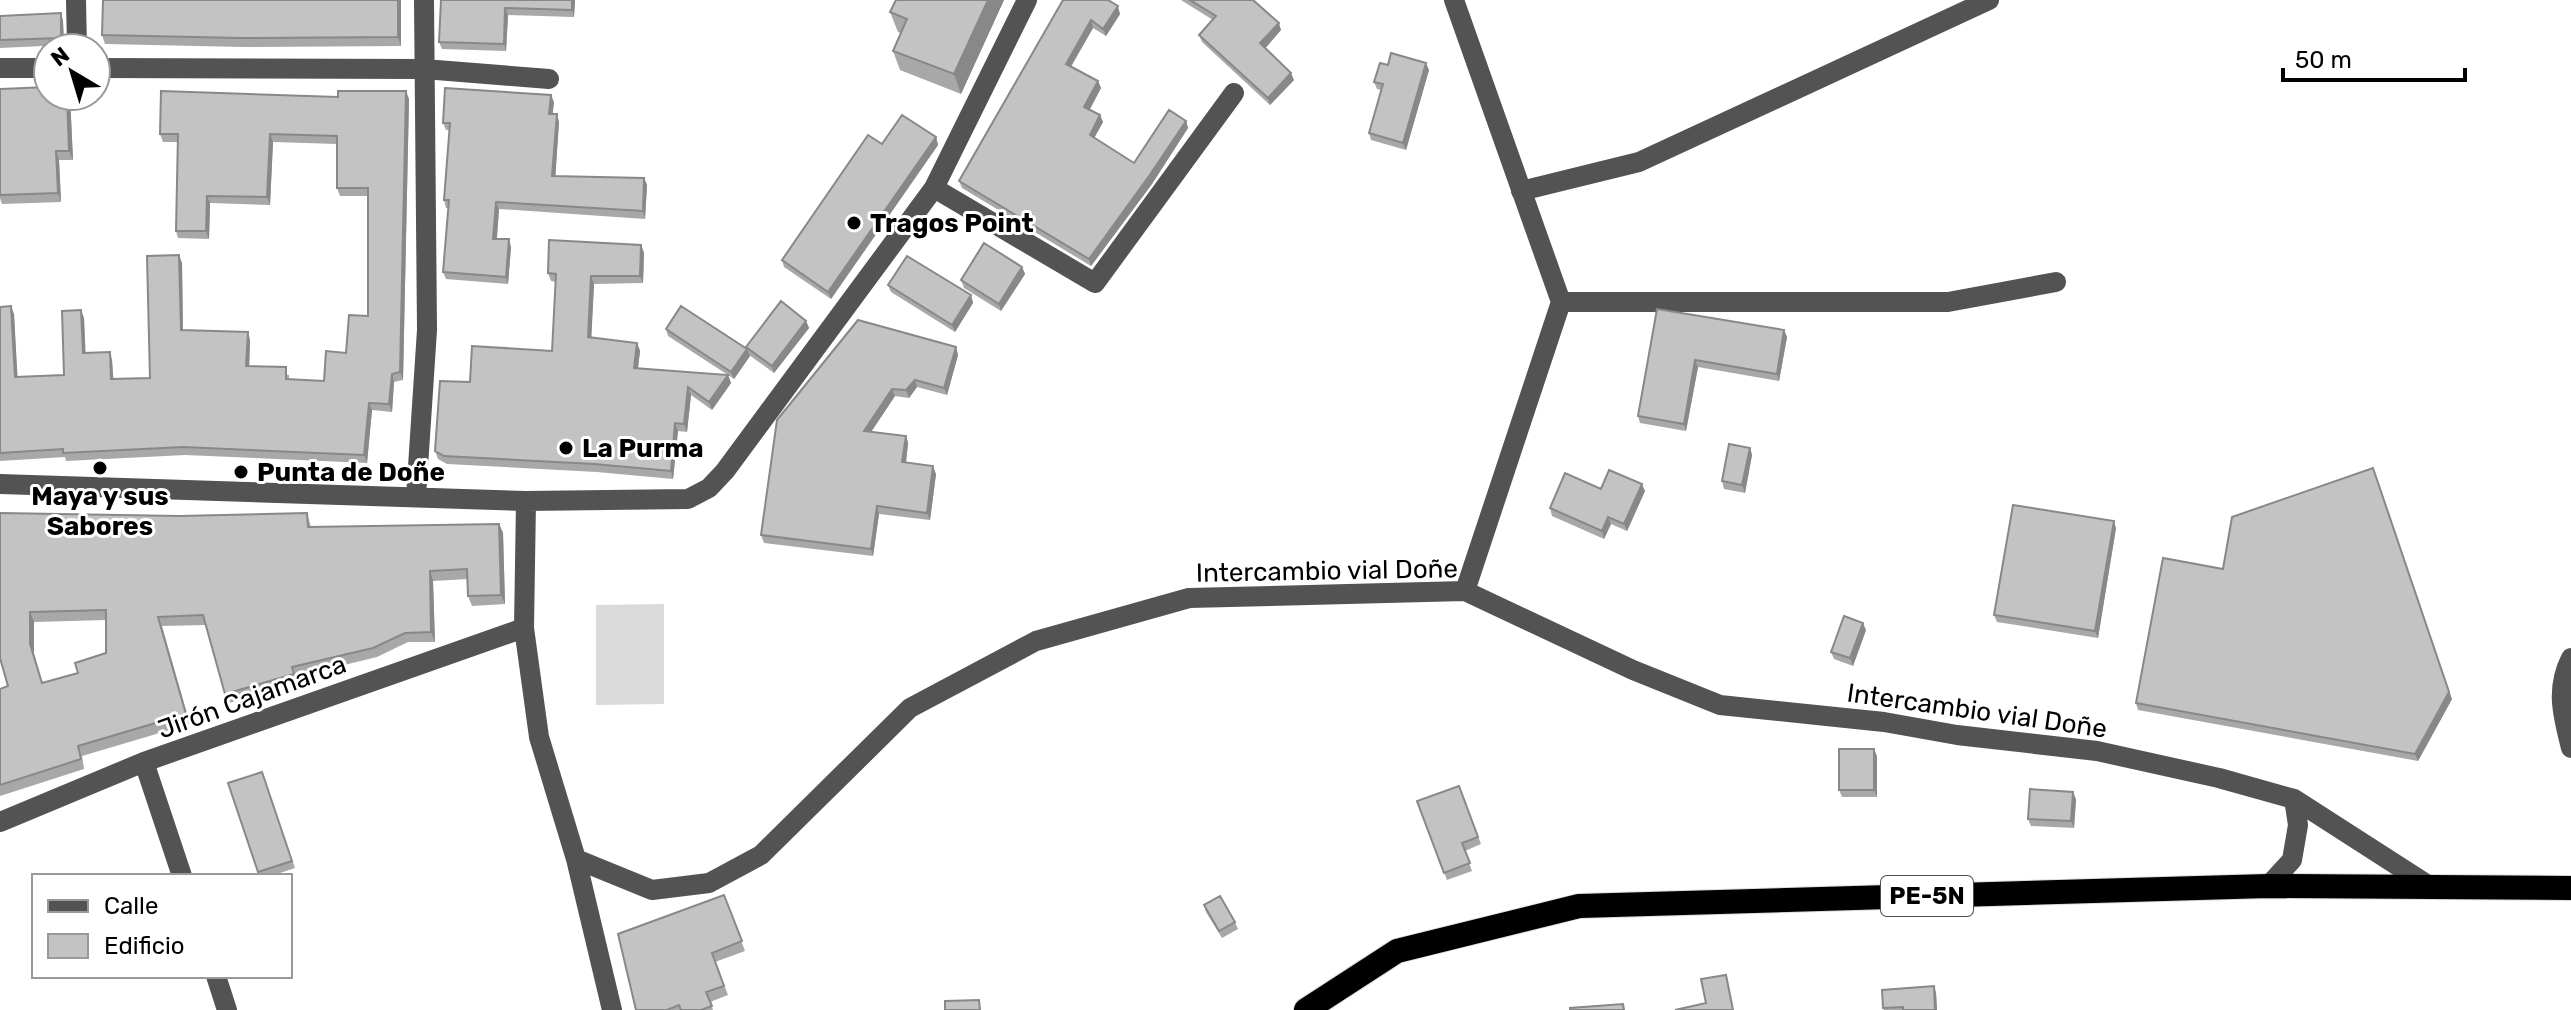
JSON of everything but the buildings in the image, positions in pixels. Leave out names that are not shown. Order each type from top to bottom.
[{"type":"highway","name":"PE-5N","points":[[1306,1010],[1397,951],[1579,906],[2268,886],[2571,888]]},
{"type":"street","points":[[76,0],[77,32]]},
{"type":"street","points":[[416,497],[427,330],[424,0]]},
{"type":"street","points":[[0,484],[526,501],[688,499],[709,488],[725,471],[934,188],[1027,0]]},
{"type":"street","points":[[1454,0],[1561,302],[1465,591]]},
{"type":"street","points":[[1521,191],[1639,162],[1989,0]]},
{"type":"street","points":[[0,68],[32,68]]},
{"type":"street","points":[[112,68],[424,69],[549,79]]},
{"type":"street","points":[[934,188],[1095,283],[1234,93]]},
{"type":"street","points":[[1561,302],[1948,302],[2056,282]]},
{"type":"street","points":[[526,501],[524,628],[539,737],[576,859],[612,1010]]},
{"type":"street","name":"Intercambio vial Doñe","points":[[576,859],[652,890],[709,883],[761,855],[910,708],[1036,641],[1189,598],[1465,591],[1633,670],[1720,705],[1884,722],[1957,735],[2097,751],[2219,778],[2294,799],[2434,889]]},
{"type":"street","name":"Jirón Cajamarca","points":[[0,822],[144,762],[524,628]]},
{"type":"street","points":[[2571,658],[2560,686],[2561,711],[2571,748]]},
{"type":"street","points":[[144,762],[181,874]]},
{"type":"street","points":[[2268,886],[2292,860],[2298,825],[2294,799]]},
{"type":"street","points":[[217,978],[227,1010]]},
{"type":"shaded area","points":[[664,604],[664,704],[596,705],[596,605]]},
{"type":"place","name":"Tragos Point","points":[[854,223]]},
{"type":"place","name":"La Purma","points":[[566,448]]},
{"type":"place","name":"Maya y sus Sabores","points":[[100,468]]},
{"type":"place","name":"Punta de Doñe","points":[[241,472]]}]
